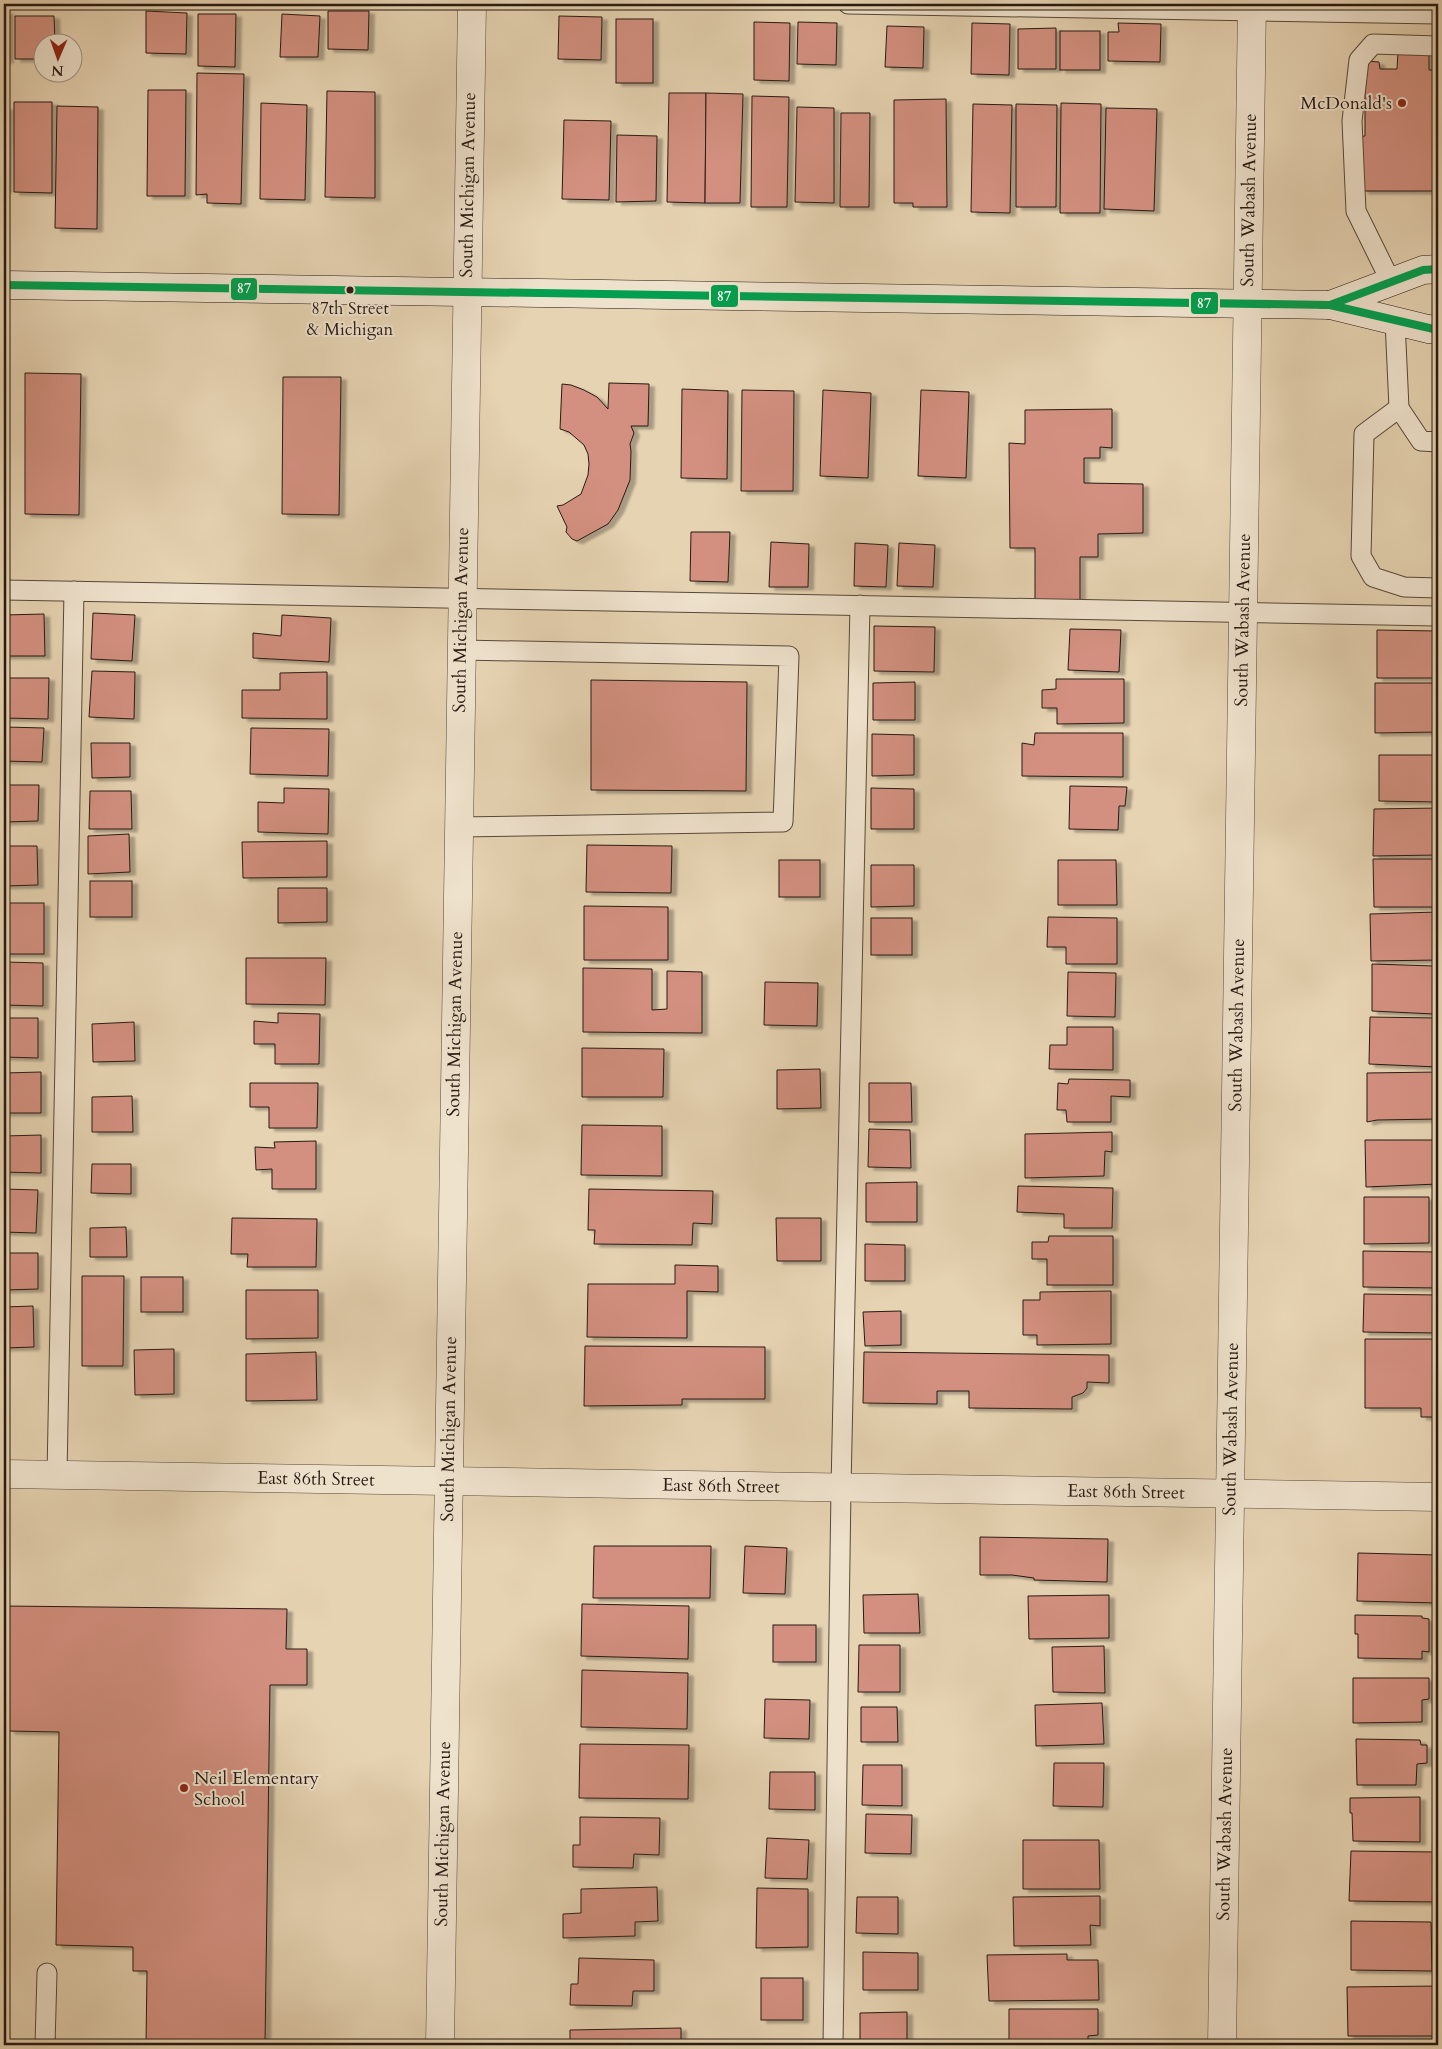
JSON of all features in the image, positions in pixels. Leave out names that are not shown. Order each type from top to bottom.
[{"type":"street","name":"South Michigan Avenue","points":[[440,2045],[472,4]]},
{"type":"street","name":"South Wabash Avenue","points":[[1222,2045],[1252,8]]},
{"type":"street","points":[[1330,305],[1423,270],[1438,269]]},
{"type":"street","points":[[4,285],[1330,305],[1438,330]]},
{"type":"street","name":"East 86th Street","points":[[4,1474],[1438,1497]]},
{"type":"lane","points":[[848,4],[1252,8],[1438,14]]},
{"type":"lane","points":[[1391,282],[1356,211],[1352,121],[1358,60],[1373,44],[1438,46]]},
{"type":"lane","points":[[1395,321],[1399,408],[1421,441],[1438,442]]},
{"type":"lane","points":[[1399,408],[1364,434],[1361,556],[1373,578],[1404,587],[1438,588]]},
{"type":"lane","points":[[4,590],[1438,616]]},
{"type":"lane","points":[[57,1475],[74,591]]},
{"type":"lane","points":[[833,2045],[841,1488],[860,605]]},
{"type":"lane","points":[[458,827],[783,822],[789,656],[461,650]]},
{"type":"lane","points":[[46,1973],[46,2045]]},
{"type":"building","points":[[4,11],[8,11],[8,60],[4,60]]},
{"type":"building","points":[[146,11],[187,13],[186,54],[146,53]]},
{"type":"building","points":[[328,11],[369,11],[368,50],[328,49]]},
{"type":"building","points":[[198,14],[236,14],[235,67],[198,66]]},
{"type":"building","points":[[282,14],[320,16],[318,57],[280,57]]},
{"type":"building","points":[[15,16],[54,16],[55,32],[32,32],[32,59],[15,59]]},
{"type":"building","points":[[559,16],[602,17],[601,60],[558,59]]},
{"type":"building","points":[[616,19],[653,19],[653,83],[616,83]]},
{"type":"building","points":[[754,22],[790,23],[789,81],[754,80]]},
{"type":"building","points":[[798,22],[837,23],[836,65],[797,64]]},
{"type":"building","points":[[972,23],[1010,24],[1009,75],[971,74]]},
{"type":"building","points":[[1118,23],[1161,24],[1160,62],[1108,61],[1108,32],[1119,32]]},
{"type":"building","points":[[887,26],[924,27],[923,68],[885,67]]},
{"type":"building","points":[[1056,28],[1056,69],[1018,69],[1018,29]]},
{"type":"building","points":[[1060,31],[1100,31],[1100,70],[1060,70]]},
{"type":"building","name":"McDonald's","points":[[1398,52],[1429,52],[1429,70],[1438,70],[1438,191],[1363,191],[1357,137],[1365,136],[1365,61],[1379,62],[1380,69],[1397,69]]},
{"type":"building","points":[[197,73],[244,74],[241,204],[207,203],[207,194],[196,195]]},
{"type":"building","points":[[148,90],[186,90],[185,196],[147,196]]},
{"type":"building","points":[[327,91],[375,92],[375,198],[325,197]]},
{"type":"building","points":[[669,93],[706,93],[705,203],[667,202]]},
{"type":"building","points":[[706,93],[743,94],[740,203],[705,203]]},
{"type":"building","points":[[752,96],[789,97],[787,207],[751,207]]},
{"type":"building","points":[[946,99],[947,207],[913,207],[913,203],[894,203],[894,100]]},
{"type":"building","points":[[14,102],[52,102],[52,193],[14,192]]},
{"type":"building","points":[[261,103],[307,105],[305,200],[260,199]]},
{"type":"building","points":[[1061,103],[1101,104],[1100,213],[1060,213]]},
{"type":"building","points":[[973,104],[1012,105],[1010,213],[971,212]]},
{"type":"building","points":[[1016,104],[1057,105],[1056,207],[1016,207]]},
{"type":"building","points":[[57,106],[98,107],[97,229],[55,228]]},
{"type":"building","points":[[4,107],[8,107],[6,190],[4,190]]},
{"type":"building","points":[[797,107],[834,108],[834,203],[795,202]]},
{"type":"building","points":[[1106,108],[1157,109],[1154,211],[1104,209]]},
{"type":"building","points":[[841,113],[870,113],[869,207],[840,207]]},
{"type":"building","points":[[564,120],[611,121],[609,200],[562,199]]},
{"type":"building","points":[[617,135],[657,136],[656,201],[616,202]]},
{"type":"building","points":[[25,373],[81,374],[79,515],[25,514]]},
{"type":"building","points":[[283,377],[341,377],[339,515],[282,514]]},
{"type":"building","points":[[609,383],[649,384],[648,426],[631,426],[634,433],[630,444],[630,480],[618,510],[608,524],[577,541],[572,539],[566,532],[567,527],[557,506],[563,505],[581,494],[588,475],[589,464],[588,454],[584,445],[569,432],[560,429],[562,384],[571,385],[597,397],[608,409]]},
{"type":"building","points":[[682,389],[728,391],[727,479],[681,478]]},
{"type":"building","points":[[742,390],[794,391],[793,491],[741,491]]},
{"type":"building","points":[[823,390],[871,393],[868,478],[820,476]]},
{"type":"building","points":[[921,390],[969,392],[966,478],[918,476]]},
{"type":"building","points":[[1112,409],[1112,448],[1100,447],[1100,458],[1084,458],[1084,483],[1143,484],[1143,533],[1098,534],[1098,557],[1080,557],[1080,602],[1035,602],[1035,548],[1010,548],[1009,443],[1025,444],[1025,410]]},
{"type":"building","points":[[691,532],[730,532],[728,582],[690,581]]},
{"type":"building","points":[[771,542],[809,544],[808,587],[769,587]]},
{"type":"building","points":[[855,543],[888,545],[886,587],[854,586]]},
{"type":"building","points":[[899,543],[935,545],[933,587],[897,586]]},
{"type":"building","points":[[93,613],[135,615],[132,661],[91,659]]},
{"type":"building","points":[[44,614],[45,656],[4,656],[4,615]]},
{"type":"building","points":[[282,615],[331,618],[329,662],[253,658],[253,633],[281,636]]},
{"type":"building","points":[[874,626],[935,627],[934,672],[874,671]]},
{"type":"building","points":[[1070,629],[1121,630],[1119,672],[1068,670]]},
{"type":"building","points":[[1377,630],[1438,631],[1438,678],[1377,678]]},
{"type":"building","points":[[92,671],[135,672],[134,719],[89,717]]},
{"type":"building","points":[[327,672],[327,719],[242,718],[242,690],[280,690],[280,673]]},
{"type":"building","points":[[4,678],[49,678],[48,719],[4,718]]},
{"type":"building","points":[[1056,679],[1124,679],[1124,723],[1057,724],[1057,708],[1042,708],[1042,690],[1056,689]]},
{"type":"building","points":[[591,680],[747,682],[746,791],[591,790]]},
{"type":"building","points":[[915,682],[915,720],[873,720],[873,683]]},
{"type":"building","points":[[1375,683],[1438,683],[1438,732],[1375,733]]},
{"type":"building","points":[[5,727],[44,728],[42,762],[4,761]]},
{"type":"building","points":[[251,728],[329,729],[328,776],[250,774]]},
{"type":"building","points":[[1035,733],[1123,733],[1123,777],[1022,776],[1022,743],[1034,745]]},
{"type":"building","points":[[872,734],[914,735],[914,775],[872,776]]},
{"type":"building","points":[[91,743],[130,743],[130,777],[92,778]]},
{"type":"building","points":[[1379,755],[1438,755],[1438,802],[1379,801]]},
{"type":"building","points":[[4,785],[39,785],[38,821],[4,822]]},
{"type":"building","points":[[1070,786],[1127,787],[1125,806],[1119,806],[1118,830],[1069,829]]},
{"type":"building","points":[[284,788],[329,789],[328,834],[258,832],[258,802],[284,803]]},
{"type":"building","points":[[871,788],[914,789],[914,829],[871,829]]},
{"type":"building","points":[[90,791],[131,791],[132,829],[89,829]]},
{"type":"building","points":[[1438,808],[1438,855],[1373,856],[1374,809]]},
{"type":"building","points":[[129,834],[130,872],[88,874],[88,836]]},
{"type":"building","points":[[327,841],[327,877],[243,878],[242,842]]},
{"type":"building","points":[[587,845],[672,846],[671,893],[586,892]]},
{"type":"building","points":[[4,846],[37,846],[38,885],[4,886]]},
{"type":"building","points":[[1373,859],[1438,859],[1438,907],[1374,907]]},
{"type":"building","points":[[779,860],[820,860],[820,897],[779,897]]},
{"type":"building","points":[[1058,860],[1116,860],[1117,905],[1058,905]]},
{"type":"building","points":[[871,865],[914,865],[914,906],[871,907]]},
{"type":"building","points":[[90,881],[132,881],[132,917],[90,917]]},
{"type":"building","points":[[278,888],[327,888],[327,922],[278,923]]},
{"type":"building","points":[[4,903],[44,903],[44,954],[4,954]]},
{"type":"building","points":[[584,906],[668,907],[668,960],[584,960]]},
{"type":"building","points":[[1438,912],[1438,960],[1371,961],[1370,914]]},
{"type":"building","points":[[1048,917],[1117,918],[1117,964],[1066,964],[1066,947],[1047,947]]},
{"type":"building","points":[[871,918],[912,918],[912,955],[871,955]]},
{"type":"building","points":[[246,958],[326,958],[325,1005],[246,1004]]},
{"type":"building","points":[[4,962],[43,963],[43,1006],[4,1005]]},
{"type":"building","points":[[1372,964],[1435,966],[1434,1014],[1372,1011]]},
{"type":"building","points":[[583,968],[652,969],[652,1010],[667,1009],[667,971],[702,972],[702,1033],[583,1032]]},
{"type":"building","points":[[1068,972],[1116,973],[1115,1017],[1067,1016]]},
{"type":"building","points":[[765,982],[818,983],[817,1026],[764,1025]]},
{"type":"building","points":[[278,1013],[320,1014],[319,1064],[275,1064],[275,1044],[254,1044],[254,1021],[278,1023]]},
{"type":"building","points":[[1370,1017],[1438,1018],[1438,1067],[1369,1064]]},
{"type":"building","points":[[4,1018],[38,1018],[38,1058],[4,1057]]},
{"type":"building","points":[[134,1022],[135,1061],[93,1062],[92,1024]]},
{"type":"building","points":[[1067,1027],[1113,1027],[1113,1070],[1049,1069],[1050,1045],[1067,1045]]},
{"type":"building","points":[[582,1048],[664,1049],[663,1097],[582,1097]]},
{"type":"building","points":[[820,1069],[821,1108],[777,1109],[777,1070]]},
{"type":"building","points":[[41,1072],[41,1113],[4,1113],[4,1073]]},
{"type":"building","points":[[1438,1072],[1438,1119],[1377,1120],[1367,1122],[1367,1073]]},
{"type":"building","points":[[1069,1079],[1130,1080],[1130,1097],[1111,1096],[1111,1122],[1067,1122],[1066,1110],[1057,1110],[1058,1083],[1068,1084]]},
{"type":"building","points":[[250,1083],[318,1083],[317,1128],[269,1128],[269,1107],[250,1107]]},
{"type":"building","points":[[869,1083],[911,1083],[912,1122],[869,1122]]},
{"type":"building","points":[[132,1096],[133,1132],[92,1132],[92,1097]]},
{"type":"building","points":[[582,1125],[662,1126],[662,1176],[581,1175]]},
{"type":"building","points":[[869,1129],[910,1130],[911,1168],[868,1167]]},
{"type":"building","points":[[1112,1132],[1112,1152],[1105,1151],[1104,1176],[1025,1178],[1025,1134]]},
{"type":"building","points":[[41,1135],[41,1173],[4,1172],[4,1136]]},
{"type":"building","points":[[1365,1140],[1438,1140],[1438,1184],[1366,1187]]},
{"type":"building","points":[[316,1141],[316,1189],[272,1189],[272,1169],[256,1170],[255,1147],[275,1148],[274,1142]]},
{"type":"building","points":[[92,1164],[131,1164],[131,1194],[91,1193]]},
{"type":"building","points":[[917,1182],[917,1222],[866,1222],[866,1183]]},
{"type":"building","points":[[1018,1186],[1113,1188],[1112,1228],[1064,1228],[1064,1214],[1017,1212]]},
{"type":"building","points":[[4,1189],[38,1190],[36,1233],[4,1232]]},
{"type":"building","points":[[589,1189],[713,1191],[712,1224],[693,1223],[692,1245],[594,1244],[595,1230],[588,1230]]},
{"type":"building","points":[[1364,1197],[1429,1197],[1429,1243],[1364,1244]]},
{"type":"building","points":[[232,1218],[317,1219],[316,1267],[247,1267],[248,1254],[231,1254]]},
{"type":"building","points":[[776,1218],[821,1218],[821,1261],[777,1261]]},
{"type":"building","points":[[126,1227],[127,1257],[90,1257],[90,1228]]},
{"type":"building","points":[[1049,1236],[1113,1236],[1113,1285],[1047,1285],[1047,1259],[1032,1259],[1032,1242],[1048,1242]]},
{"type":"building","points":[[865,1244],[905,1245],[905,1281],[865,1281]]},
{"type":"building","points":[[1363,1251],[1438,1252],[1438,1288],[1363,1287]]},
{"type":"building","points":[[4,1253],[38,1253],[38,1289],[4,1290]]},
{"type":"building","points":[[675,1265],[718,1266],[718,1292],[687,1291],[687,1338],[587,1337],[588,1284],[675,1284]]},
{"type":"building","points":[[82,1276],[124,1276],[123,1366],[82,1366]]},
{"type":"building","points":[[141,1277],[183,1277],[183,1312],[141,1312]]},
{"type":"building","points":[[246,1290],[318,1290],[318,1338],[246,1339]]},
{"type":"building","points":[[1111,1291],[1111,1344],[1037,1345],[1037,1335],[1023,1335],[1023,1300],[1040,1300],[1040,1292]]},
{"type":"building","points":[[1364,1294],[1438,1295],[1438,1333],[1363,1332]]},
{"type":"building","points":[[33,1306],[34,1347],[4,1348],[4,1307]]},
{"type":"building","points":[[901,1311],[901,1345],[865,1346],[863,1312]]},
{"type":"building","points":[[1365,1339],[1438,1339],[1438,1417],[1421,1417],[1421,1408],[1365,1408]]},
{"type":"building","points":[[585,1346],[765,1347],[765,1399],[682,1399],[682,1405],[584,1406]]},
{"type":"building","points":[[174,1349],[174,1394],[135,1395],[134,1350]]},
{"type":"building","points":[[316,1352],[317,1400],[246,1401],[246,1354]]},
{"type":"building","points":[[864,1352],[1109,1355],[1109,1383],[1087,1382],[1087,1388],[1083,1393],[1072,1397],[1072,1409],[969,1408],[969,1391],[937,1391],[937,1404],[863,1403]]},
{"type":"building","points":[[980,1537],[1108,1539],[1107,1582],[1034,1580],[1034,1578],[1012,1575],[980,1575]]},
{"type":"building","points":[[594,1546],[711,1546],[710,1598],[593,1598]]},
{"type":"building","points":[[745,1546],[787,1548],[785,1594],[743,1593]]},
{"type":"building","points":[[1358,1553],[1438,1555],[1438,1603],[1357,1601]]},
{"type":"building","points":[[918,1594],[920,1633],[864,1633],[863,1595]]},
{"type":"building","points":[[1109,1595],[1109,1638],[1029,1639],[1028,1596]]},
{"type":"building","points":[[582,1604],[689,1606],[688,1659],[581,1656]]},
{"type":"building","points":[[4,1606],[287,1609],[286,1649],[307,1649],[307,1685],[270,1685],[265,2045],[146,2045],[147,1971],[133,1971],[133,1947],[56,1945],[59,1732],[9,1731],[9,1690],[4,1690]]},
{"type":"building","points":[[1355,1615],[1422,1616],[1422,1618],[1429,1619],[1429,1652],[1422,1651],[1422,1659],[1358,1658],[1358,1634],[1355,1634]]},
{"type":"building","points":[[773,1625],[816,1625],[816,1662],[773,1662]]},
{"type":"building","points":[[859,1645],[900,1645],[900,1692],[858,1692]]},
{"type":"building","points":[[1104,1646],[1105,1693],[1053,1692],[1052,1647]]},
{"type":"building","points":[[582,1670],[688,1673],[687,1729],[581,1727]]},
{"type":"building","points":[[1353,1678],[1429,1678],[1429,1699],[1422,1700],[1422,1722],[1353,1723]]},
{"type":"building","points":[[765,1699],[810,1700],[809,1739],[764,1738]]},
{"type":"building","points":[[1102,1703],[1104,1744],[1036,1746],[1035,1705]]},
{"type":"building","points":[[861,1707],[897,1707],[898,1742],[861,1742]]},
{"type":"building","points":[[1356,1739],[1420,1740],[1421,1745],[1427,1745],[1427,1763],[1417,1764],[1416,1785],[1357,1785]]},
{"type":"building","points":[[580,1744],[689,1745],[688,1799],[579,1798]]},
{"type":"building","points":[[1054,1763],[1104,1763],[1103,1807],[1053,1806]]},
{"type":"building","points":[[863,1765],[902,1765],[902,1806],[862,1805]]},
{"type":"building","points":[[770,1772],[815,1772],[815,1810],[769,1809]]},
{"type":"building","points":[[1420,1797],[1420,1842],[1353,1841],[1350,1798]]},
{"type":"building","points":[[866,1814],[912,1815],[911,1854],[865,1853]]},
{"type":"building","points":[[580,1817],[660,1818],[659,1855],[634,1854],[633,1868],[573,1867],[573,1845],[580,1845]]},
{"type":"building","points":[[767,1838],[809,1840],[807,1879],[765,1878]]},
{"type":"building","points":[[1023,1840],[1099,1840],[1100,1889],[1023,1889]]},
{"type":"building","points":[[1351,1851],[1438,1852],[1438,1902],[1349,1901]]},
{"type":"building","points":[[657,1887],[658,1921],[635,1922],[635,1936],[563,1938],[563,1914],[581,1913],[581,1889]]},
{"type":"building","points":[[757,1888],[808,1889],[808,1947],[756,1948]]},
{"type":"building","points":[[1100,1896],[1100,1926],[1090,1925],[1091,1945],[1014,1946],[1013,1897]]},
{"type":"building","points":[[857,1897],[898,1897],[898,1934],[856,1933]]},
{"type":"building","points":[[1351,1921],[1431,1922],[1432,1971],[1351,1970]]},
{"type":"building","points":[[863,1952],[918,1953],[918,1990],[863,1990]]},
{"type":"building","points":[[1067,1954],[1067,1960],[1098,1960],[1099,2000],[989,2001],[987,1955]]},
{"type":"building","points":[[579,1958],[654,1960],[654,1991],[633,1991],[632,2006],[570,2005],[571,1984],[578,1984]]},
{"type":"building","points":[[761,1978],[803,1978],[803,2020],[761,2020]]},
{"type":"building","points":[[1438,1986],[1438,2036],[1348,2036],[1347,1987]]},
{"type":"building","points":[[1009,2009],[1098,2009],[1098,2035],[1088,2036],[1088,2045],[1009,2045]]},
{"type":"building","points":[[907,2012],[907,2045],[860,2045],[860,2013]]},
{"type":"building","points":[[681,2028],[681,2045],[570,2045],[570,2030]]},
{"type":"transit line","name":"87","points":[[4,285],[1330,305],[1423,270],[1438,269]]},
{"type":"transit line","name":"87","points":[[1321,305],[1330,305],[1438,330]]},
{"type":"place","name":"McDonald's","points":[[1402,103]]},
{"type":"place","name":"87th Street & Michigan","points":[[350,290]]},
{"type":"place","name":"Neil Elementary School","points":[[184,1788]]}]
